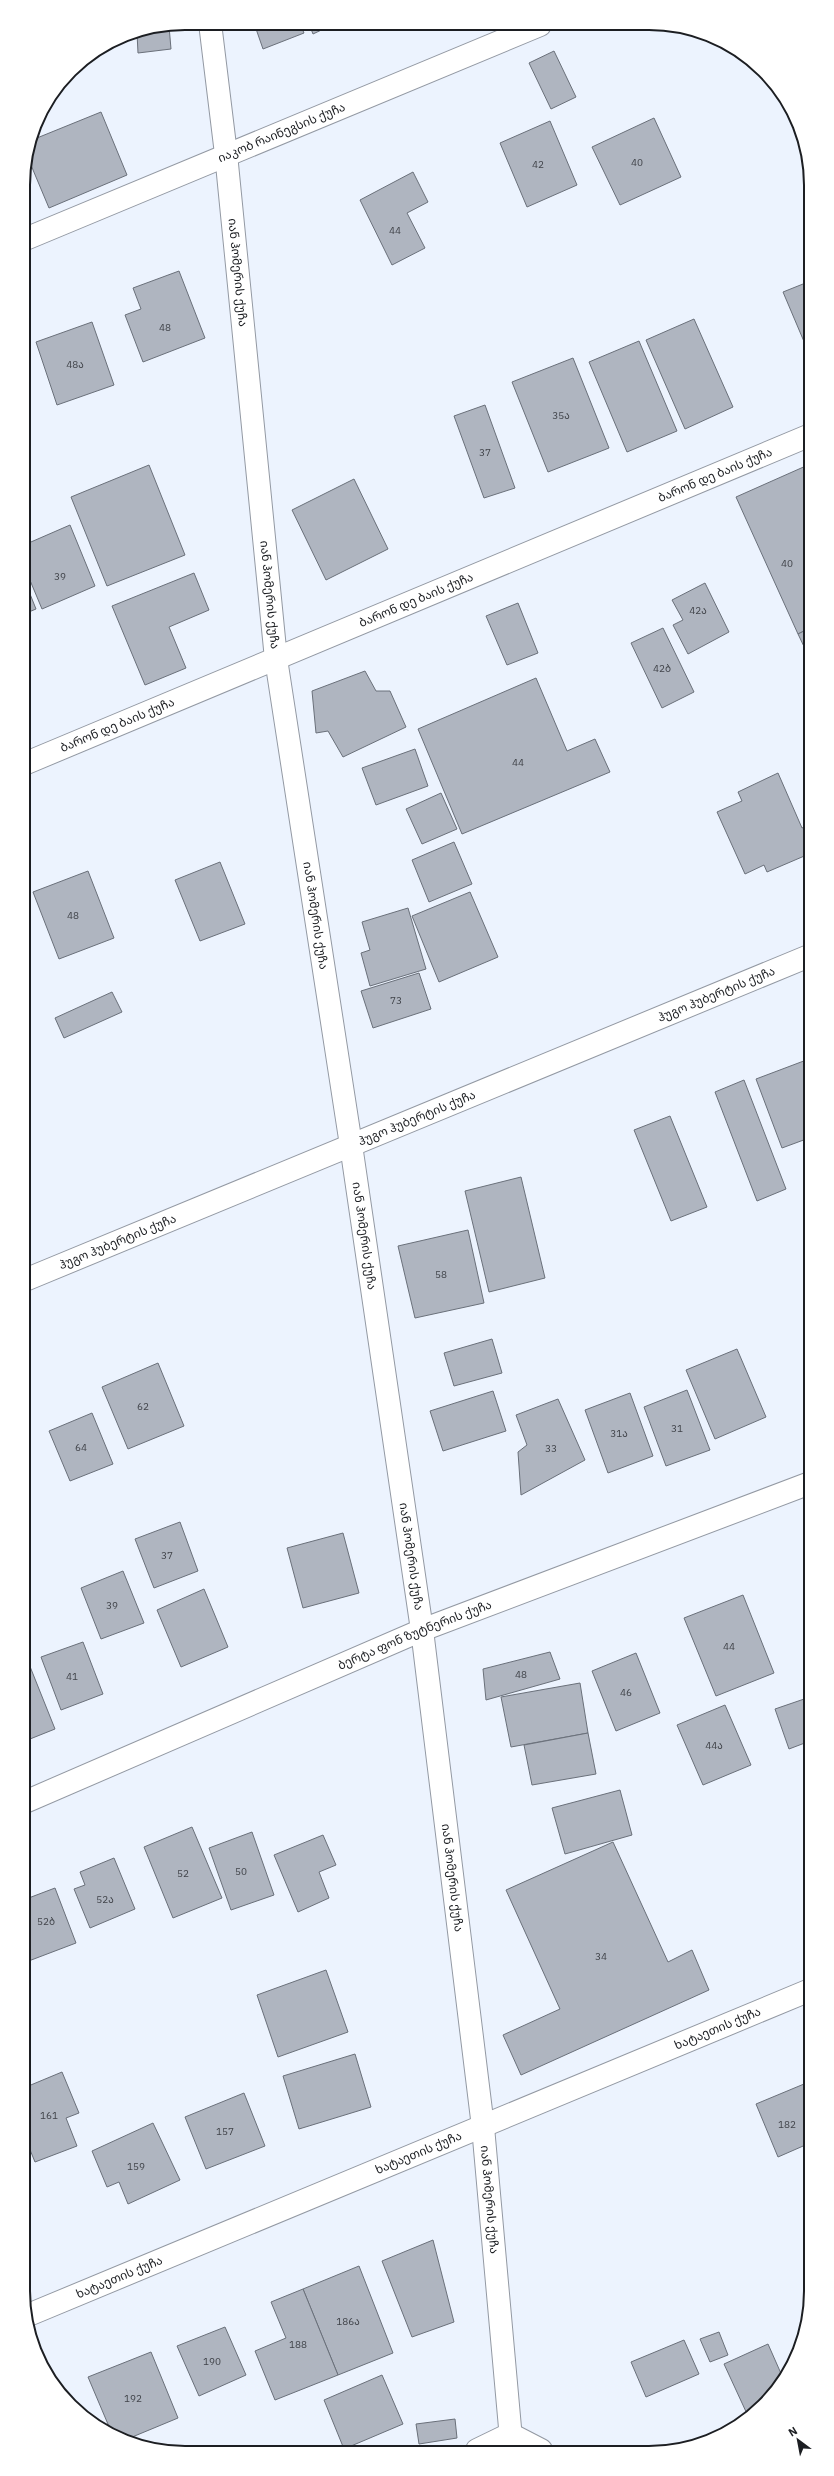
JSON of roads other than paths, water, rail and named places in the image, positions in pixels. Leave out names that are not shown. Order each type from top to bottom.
[{"type":"street","name":"იან ჰომერის ქუჩა","points":[[211,30],[226,154],[276,659],[351,1145],[422,1630],[483,2127],[511,2442]]},
{"type":"street","name":"იაკობ რაინეგსის ქუჩა","points":[[30,237],[226,154],[528,30]]},
{"type":"street","name":"ბარონ დე ბაის ქუჩა","points":[[30,762],[804,438]]},
{"type":"street","name":"ჰუგო ჰუბერტის ქუჩა","points":[[30,1278],[804,958]]},
{"type":"street","name":"ბერტა ფონ ზუტნერის ქუჩა","points":[[30,1800],[422,1630],[804,1485]]},
{"type":"street","name":"ხატაეთის ქუჩა","points":[[32,2314],[804,1993]]},
{"type":"street","points":[[494,2446],[511,2442],[526,2446]]}]
